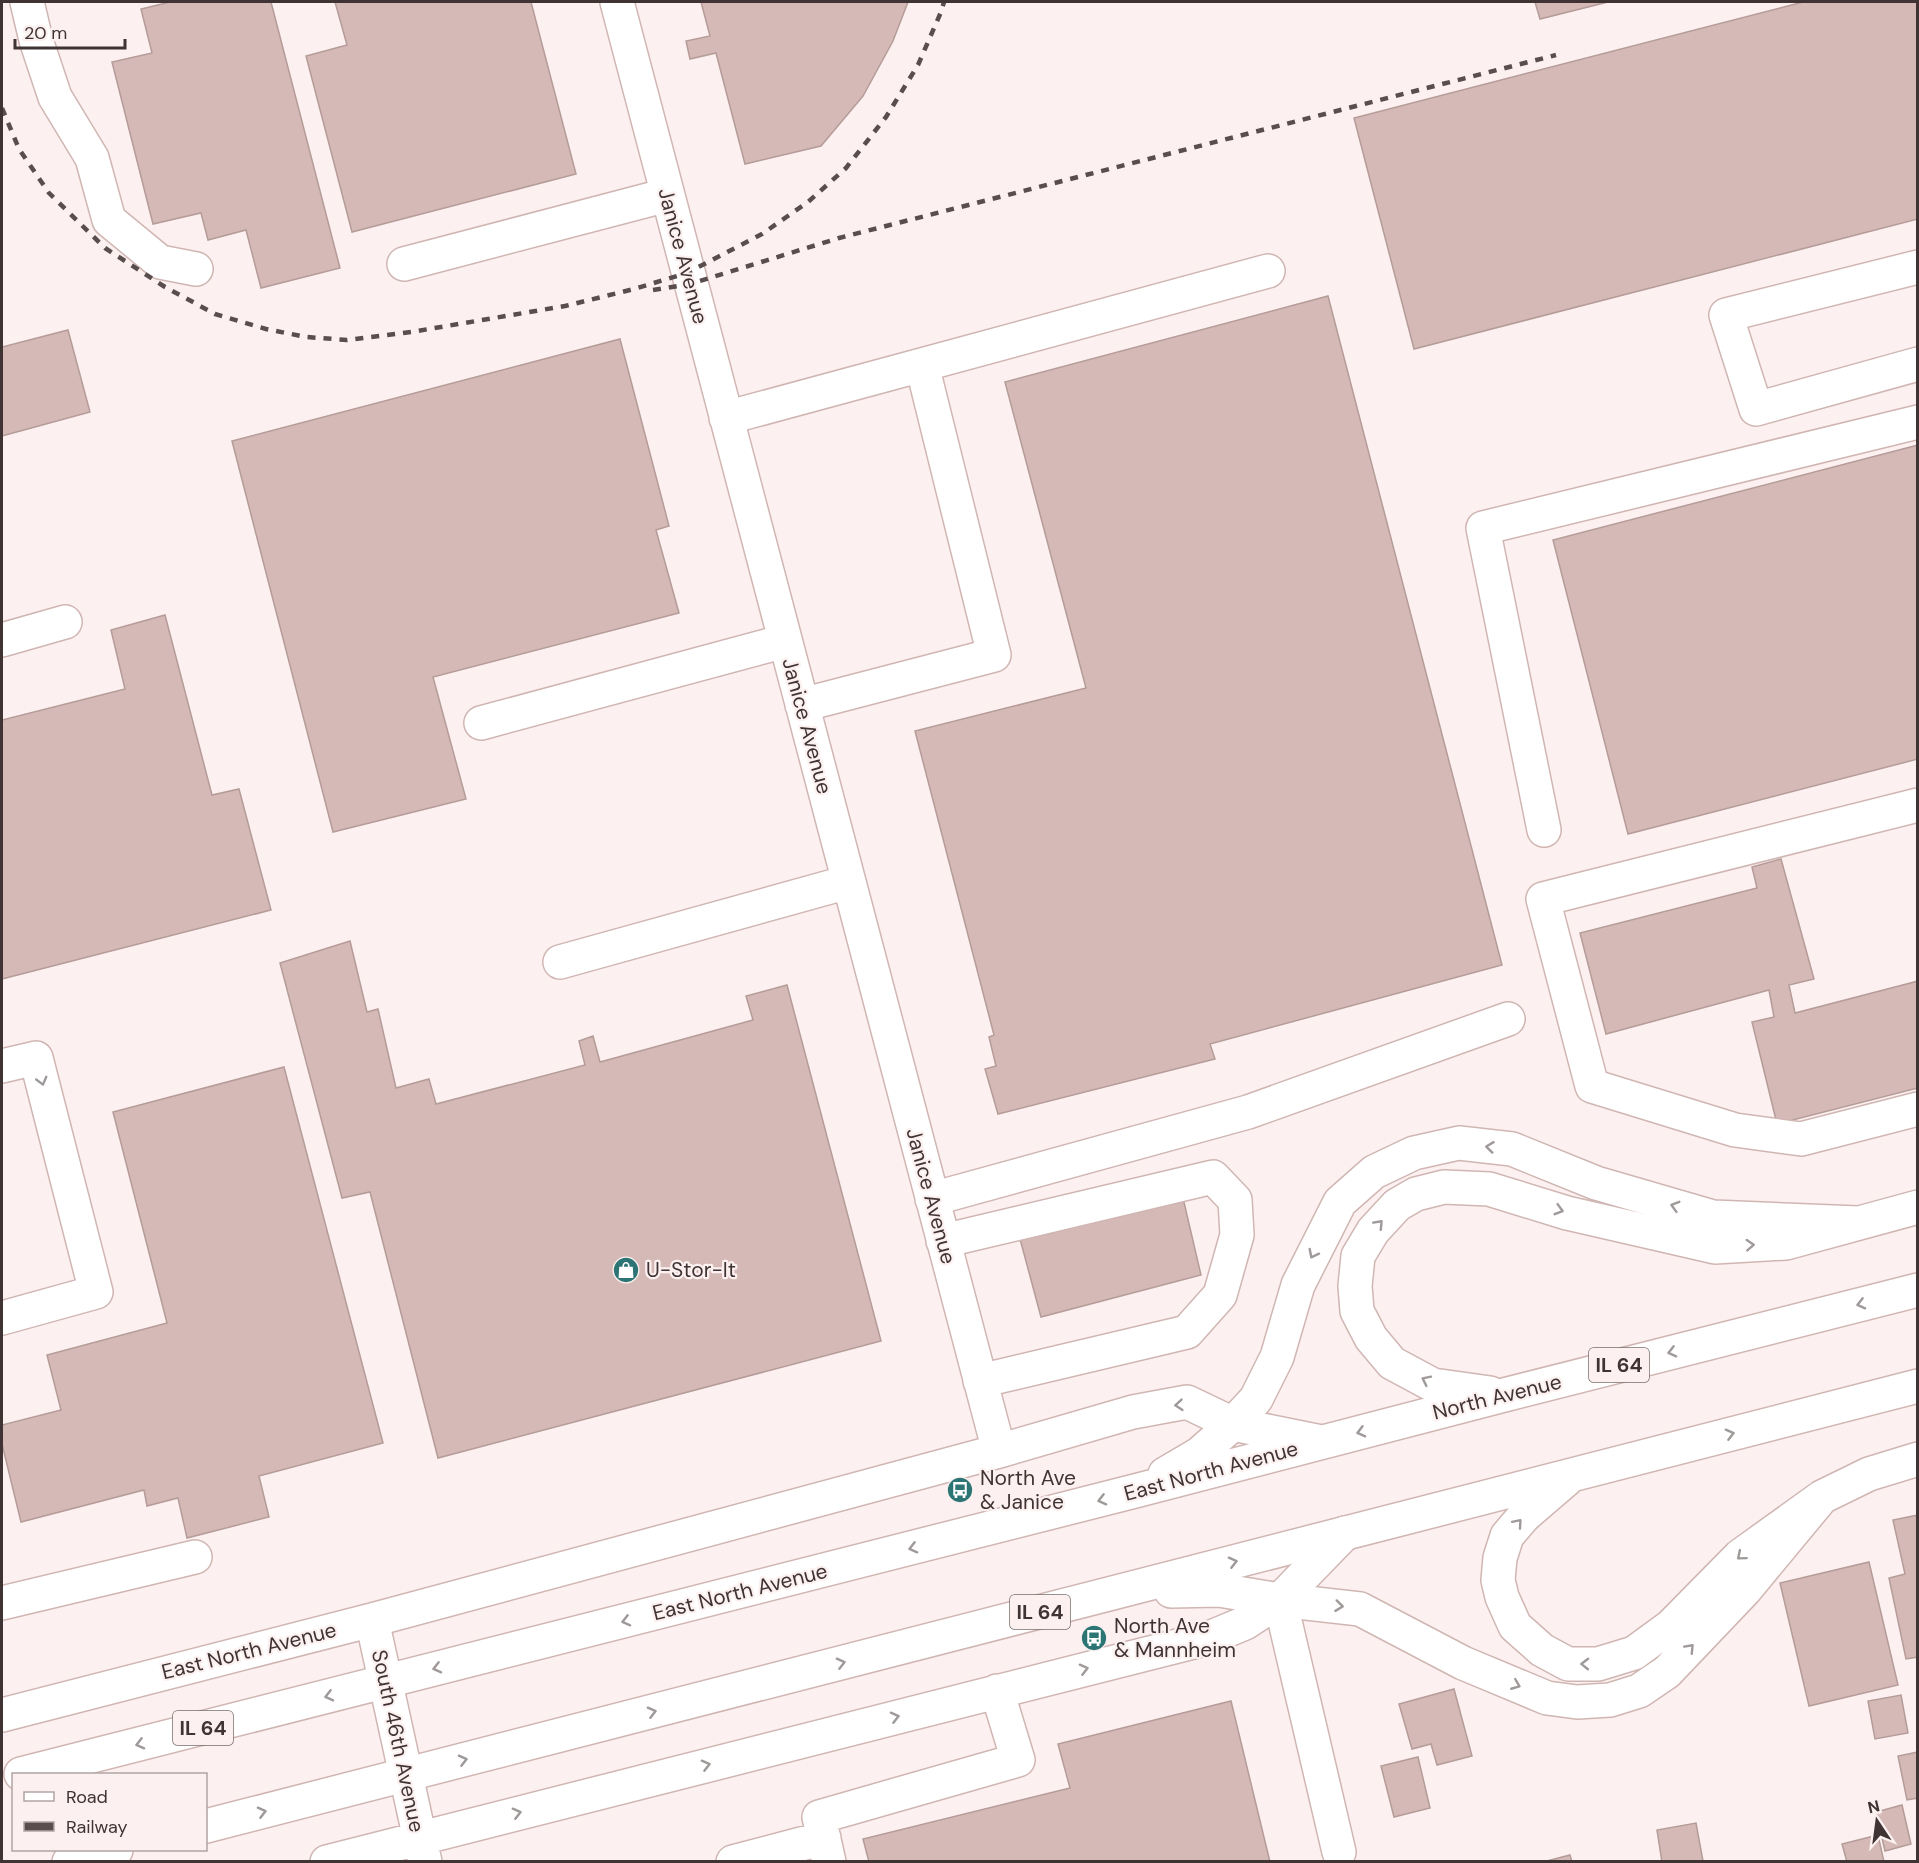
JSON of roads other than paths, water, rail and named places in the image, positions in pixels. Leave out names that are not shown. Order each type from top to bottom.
[{"type":"main road","points":[[27,2],[36,40],[55,97],[92,158],[109,219],[160,262],[195,269]]},
{"type":"main road","name":"Janice Avenue","points":[[617,2],[999,1451]]},
{"type":"main road","points":[[404,264],[667,195]]},
{"type":"main road","points":[[1917,267],[1726,315],[1756,409],[1917,364]]},
{"type":"main road","points":[[726,418],[1268,271]]},
{"type":"main road","points":[[802,705],[994,655],[922,365]]},
{"type":"main road","points":[[1544,830],[1483,528],[1917,422]]},
{"type":"main road","points":[[2,640],[65,622]]},
{"type":"main road","points":[[481,723],[785,641]]},
{"type":"main road","points":[[1917,805],[1543,899],[1592,1086],[1735,1130],[1801,1139],[1917,1109]]},
{"type":"main road","points":[[560,962],[848,882]]},
{"type":"main road","points":[[932,1199],[1248,1112],[1508,1019]]},
{"type":"main road","points":[[2,1066],[36,1058],[96,1292],[2,1317]]},
{"type":"main road","points":[[1135,1491],[1199,1454],[1233,1424],[1256,1399],[1277,1357],[1298,1285],[1340,1202],[1374,1172],[1414,1153],[1459,1143],[1512,1149],[1596,1183],[1713,1217],[1858,1223]]},
{"type":"main road","points":[[943,1241],[1212,1177],[1235,1200],[1237,1235],[1220,1295],[1187,1332],[980,1381]]},
{"type":"main road","points":[[1504,1395],[1433,1385],[1392,1363],[1371,1338],[1357,1311],[1355,1286],[1358,1256],[1373,1231],[1397,1205],[1416,1194],[1444,1187],[1489,1189],[1567,1213],[1715,1247],[1786,1244],[1917,1207]]},
{"type":"main road","name":"North Avenue","points":[[1321,1442],[1917,1290]]},
{"type":"main road","name":"IL 64","points":[[207,1826],[1917,1386]]},
{"type":"main road","name":"East North Avenue","points":[[2,1715],[372,1620],[999,1451],[1133,1412],[1186,1402],[1233,1424],[1321,1442]]},
{"type":"main road","name":"East North Avenue","points":[[25,1773],[1321,1442]]},
{"type":"main road","points":[[1573,1474],[1524,1516],[1507,1536],[1500,1558],[1498,1580],[1502,1597],[1515,1626],[1542,1650],[1568,1664],[1598,1665],[1634,1653],[1671,1626],[1740,1556],[1822,1497],[1869,1474],[1917,1459]]},
{"type":"main road","points":[[1118,1592],[1219,1590],[1360,1609],[1463,1663],[1547,1698],[1577,1702],[1610,1700],[1639,1691],[1667,1672],[1745,1590],[1822,1497]]},
{"type":"main road","points":[[327,1862],[422,1850],[997,1691],[1209,1638],[1245,1623],[1280,1600],[1345,1533]]},
{"type":"main road","points":[[2,1603],[195,1557]]},
{"type":"main road","points":[[1280,1600],[1339,1852]]},
{"type":"main road","name":"South 46th Avenue","points":[[372,1620],[422,1850]]},
{"type":"main road","points":[[733,1862],[826,1850],[819,1817],[1018,1760],[997,1691]]},
{"type":"main road","points":[[69,1862],[112,1851]]},
{"type":"railway","points":[[2,108],[19,149],[49,193],[105,248],[165,287],[215,314],[266,329],[306,337],[347,340],[411,332],[565,306],[634,289],[687,273],[762,234],[808,202],[846,168],[886,117],[918,65],[944,2]]},
{"type":"railway","points":[[653,290],[690,284],[839,238],[1556,55]]},
{"type":"place","name":"U-Stor-It","points":[[626,1270]]},
{"type":"place","name":"North Ave & Janice","points":[[960,1490]]},
{"type":"place","name":"North Ave & Mannheim","points":[[1094,1638]]}]
